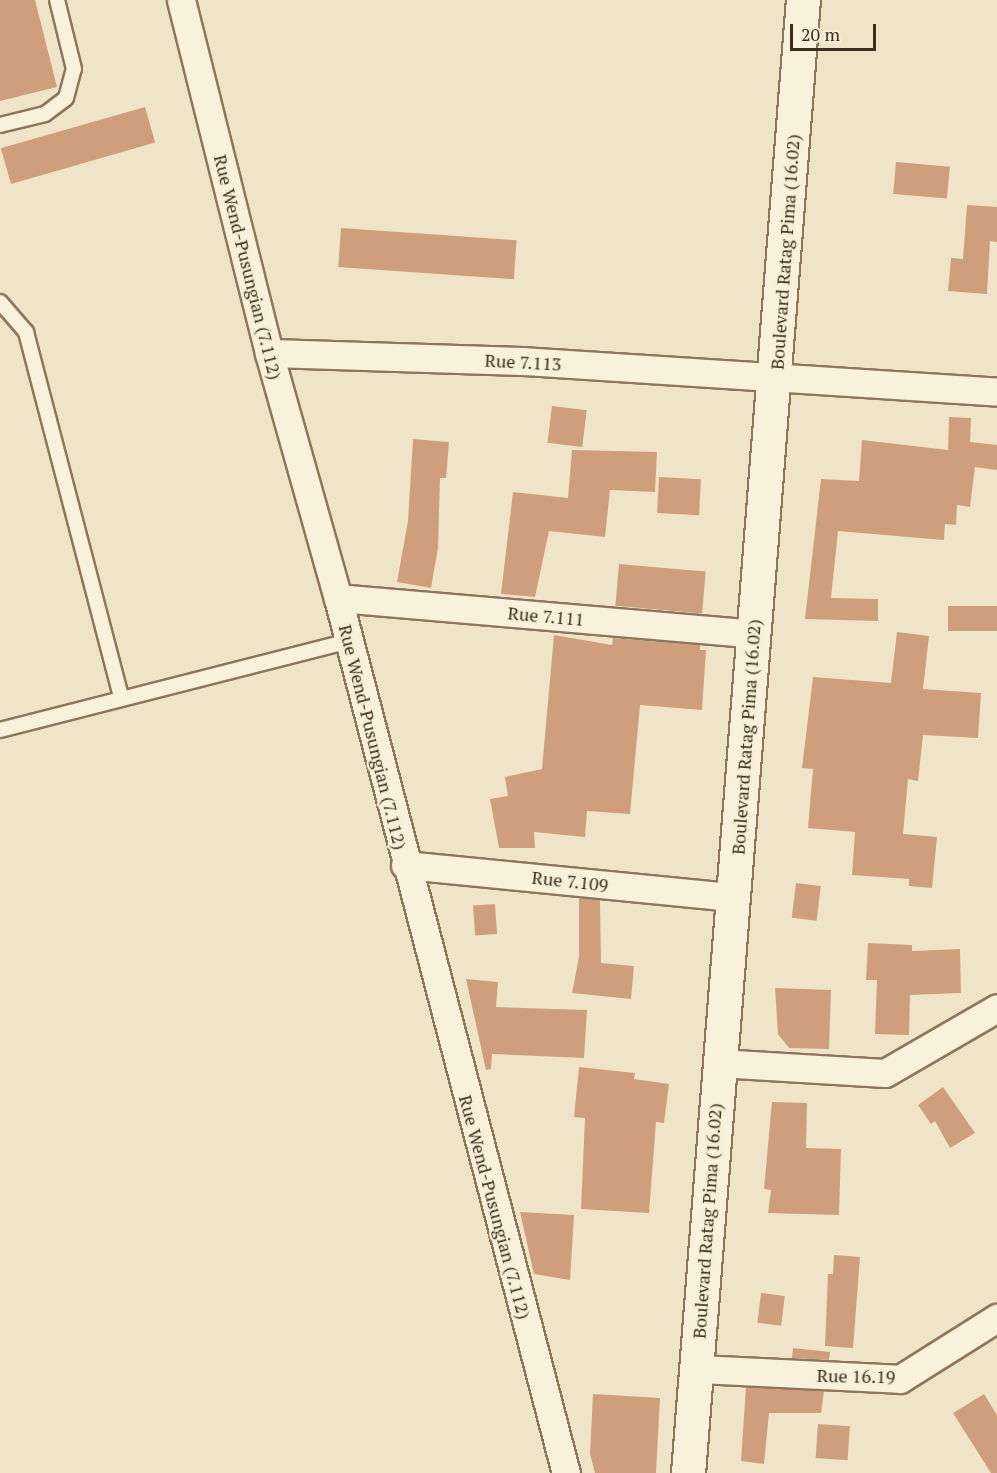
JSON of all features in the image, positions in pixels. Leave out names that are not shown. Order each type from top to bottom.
[{"type":"street","name":"Rue Wend-Pusungian (7.112)","points":[[181,0],[269,353],[350,641],[405,865],[566,1473]]},
{"type":"street","name":"Boulevard Ratag Pima (16.02)","points":[[688,1473],[718,1063],[734,897],[776,376],[803,0]]},
{"type":"street","name":"Rue 7.113","points":[[269,353],[523,361],[997,392]]},
{"type":"street","name":"Rue 7.111","points":[[338,598],[754,634]]},
{"type":"street","name":"Rue 7.109","points":[[405,865],[734,897]]},
{"type":"street","points":[[718,1063],[885,1072],[997,1008]]},
{"type":"street","name":"Rue 16.19","points":[[697,1369],[900,1379],[997,1318]]},
{"type":"lane","points":[[0,125],[45,114],[66,98],[74,69],[57,0]]},
{"type":"lane","points":[[0,302],[26,333],[121,698]]},
{"type":"lane","points":[[0,730],[350,641]]},
{"type":"building","points":[[0,0],[35,0],[57,87],[0,101]]},
{"type":"building","points":[[145,107],[155,143],[11,184],[1,148]]},
{"type":"building","points":[[896,162],[950,167],[947,199],[893,194]]},
{"type":"building","points":[[967,205],[997,207],[997,242],[990,241],[987,294],[948,291],[951,258],[963,259]]},
{"type":"building","points":[[341,228],[517,240],[514,279],[338,267]]},
{"type":"building","points":[[552,406],[587,410],[582,447],[547,443]]},
{"type":"building","points":[[949,417],[971,418],[970,442],[997,445],[997,470],[975,467],[970,507],[957,505],[956,525],[945,524],[944,540],[838,531],[831,598],[878,599],[878,621],[805,619],[821,479],[859,481],[862,440],[948,450]]},
{"type":"building","points":[[413,439],[449,442],[446,478],[440,478],[438,548],[431,588],[397,582],[408,521]]},
{"type":"building","points":[[572,450],[657,452],[655,492],[610,490],[605,537],[549,531],[535,597],[501,594],[513,492],[568,498]]},
{"type":"building","points":[[659,477],[701,479],[699,515],[657,513]]},
{"type":"building","points":[[619,564],[706,572],[702,613],[615,606]]},
{"type":"building","points":[[948,606],[997,606],[997,631],[948,631]]},
{"type":"building","points":[[897,632],[929,636],[923,689],[981,693],[978,738],[923,735],[918,781],[908,779],[903,834],[937,837],[932,888],[909,886],[909,879],[852,875],[855,832],[808,828],[813,769],[802,768],[813,677],[891,683]]},
{"type":"building","points":[[554,635],[612,645],[613,638],[700,645],[700,650],[706,650],[702,710],[640,705],[630,814],[587,811],[585,837],[534,832],[535,848],[499,848],[490,799],[508,796],[505,777],[542,769]]},
{"type":"building","points":[[796,883],[821,886],[817,921],[792,918]]},
{"type":"building","points":[[579,898],[600,900],[601,963],[634,966],[631,999],[572,993],[579,957]]},
{"type":"building","points":[[495,904],[497,934],[475,935],[473,906]]},
{"type":"building","points":[[868,943],[912,945],[912,951],[960,949],[961,993],[910,995],[909,1035],[875,1034],[877,980],[866,980]]},
{"type":"building","points":[[466,979],[498,982],[496,1007],[587,1010],[584,1058],[492,1054],[491,1069],[486,1070]]},
{"type":"building","points":[[775,988],[831,990],[829,1049],[789,1048],[778,1034]]},
{"type":"building","points":[[579,1067],[635,1073],[634,1079],[669,1084],[664,1123],[656,1122],[649,1213],[581,1209],[585,1118],[574,1117]]},
{"type":"building","points":[[943,1087],[975,1133],[950,1148],[935,1121],[931,1124],[918,1105]]},
{"type":"building","points":[[772,1102],[807,1103],[806,1148],[841,1149],[839,1215],[768,1213],[771,1190],[764,1189]]},
{"type":"building","points":[[520,1212],[574,1215],[570,1280],[534,1274]]},
{"type":"building","points":[[834,1255],[860,1257],[853,1348],[825,1346],[828,1274],[833,1274]]},
{"type":"building","points":[[761,1293],[785,1296],[781,1326],[757,1323]]},
{"type":"building","points":[[793,1348],[830,1352],[829,1360],[792,1358]]},
{"type":"building","points":[[746,1387],[824,1391],[821,1413],[769,1413],[764,1464],[741,1461]]},
{"type":"building","points":[[593,1394],[660,1398],[656,1473],[595,1473],[590,1454]]},
{"type":"building","points":[[984,1394],[997,1415],[997,1473],[991,1473],[953,1413]]},
{"type":"building","points":[[818,1424],[850,1426],[848,1460],[816,1458]]}]
